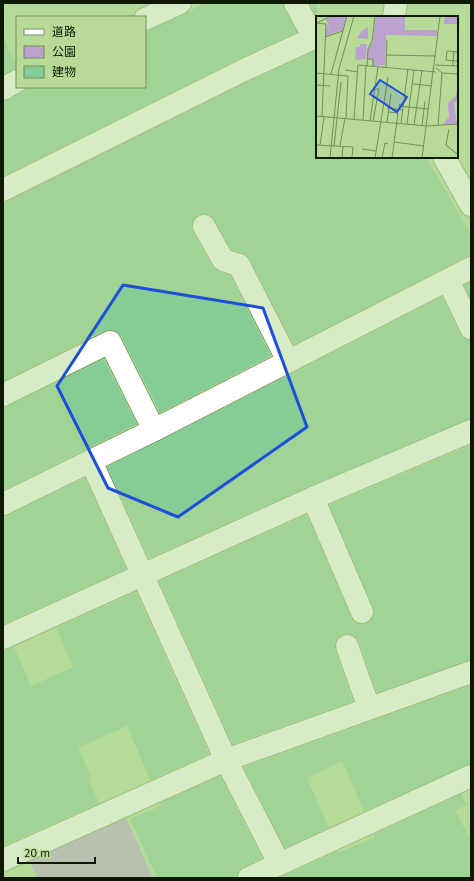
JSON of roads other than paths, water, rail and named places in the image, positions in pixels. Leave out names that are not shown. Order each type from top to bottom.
[{"type":"street","points":[[146,19],[180,3]]},
{"type":"street","points":[[3,190],[244,70],[314,38],[295,3]]},
{"type":"street","points":[[394,16],[396,3]]},
{"type":"street","points":[[3,89],[16,82]]},
{"type":"street","points":[[445,158],[471,205]]},
{"type":"street","points":[[204,226],[224,260],[239,264],[288,361]]},
{"type":"street","points":[[3,504],[154,430],[471,268]]},
{"type":"street","points":[[448,280],[471,328]]},
{"type":"street","points":[[3,395],[110,342],[154,430]]},
{"type":"street","points":[[3,638],[314,498],[471,431]]},
{"type":"street","points":[[91,461],[141,575],[226,760],[279,863]]},
{"type":"street","points":[[314,498],[362,612]]},
{"type":"street","points":[[348,646],[369,708]]},
{"type":"street","points":[[3,860],[226,760],[471,672]]},
{"type":"street","points":[[249,878],[471,776]]}]
